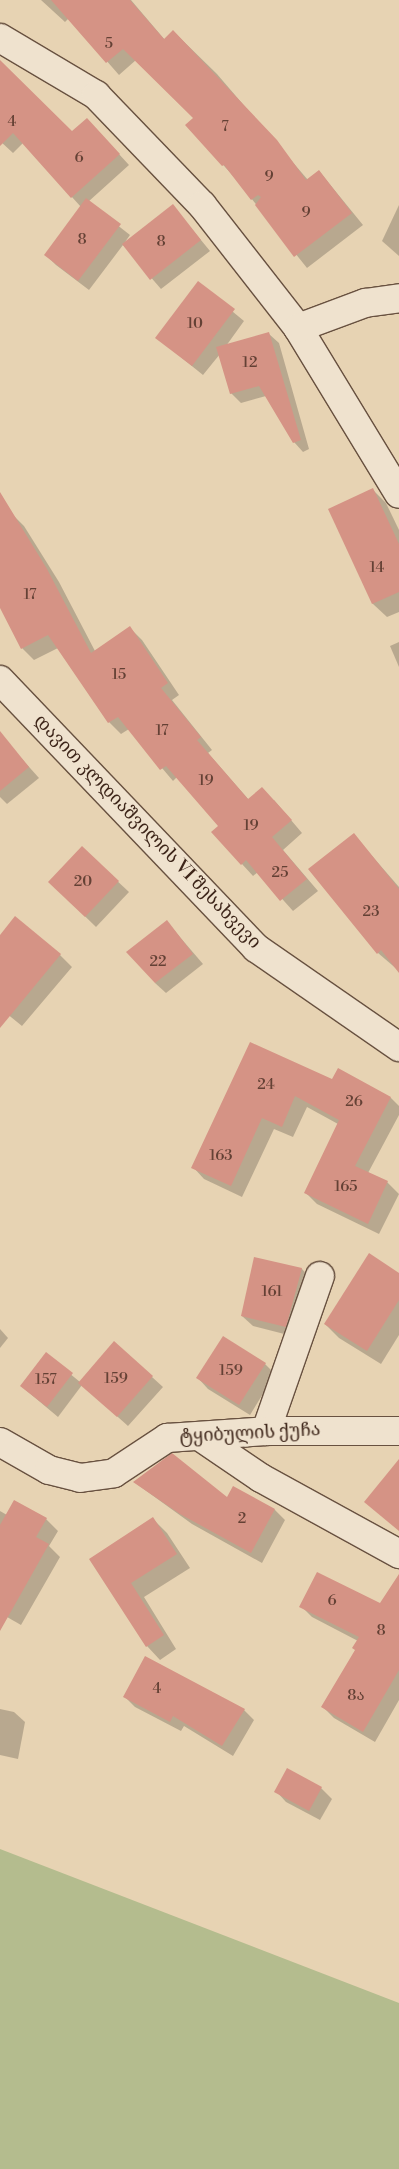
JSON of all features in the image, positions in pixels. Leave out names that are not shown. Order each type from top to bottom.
[{"type":"street","points":[[0,38],[96,95],[202,205],[298,328],[399,494]]},
{"type":"street","points":[[298,328],[365,303],[399,298]]},
{"type":"street","name":"დავით კლდიაშვილის VI შესახვევი","points":[[0,680],[256,948],[399,1047]]},
{"type":"street","points":[[266,1431],[320,1276]]},
{"type":"street","name":"ტყიბულის ქუჩა","points":[[0,1442],[49,1470],[80,1478],[114,1472],[167,1438],[266,1431],[399,1430]]},
{"type":"street","points":[[200,1436],[261,1478],[399,1554]]},
{"type":"green space","points":[[0,1849],[399,2003],[399,2169],[0,2169]]},
{"type":"building","points":[[51,0],[130,0],[164,39],[173,30],[277,140],[306,180],[319,170],[352,213],[294,257],[255,205],[261,197],[258,195],[251,200],[224,165],[222,166],[185,125],[193,118],[123,49],[106,63]]},
{"type":"building","points":[[0,60],[72,131],[87,118],[120,154],[71,198],[13,133],[0,146]]},
{"type":"building","points":[[86,198],[121,224],[78,281],[44,255]]},
{"type":"building","points":[[173,204],[201,240],[150,280],[122,244]]},
{"type":"building","points":[[198,281],[235,309],[192,366],[155,338]]},
{"type":"building","points":[[269,332],[301,440],[293,443],[259,386],[230,394],[216,347]]},
{"type":"building","points":[[373,488],[399,544],[399,592],[372,604],[328,509]]},
{"type":"building","points":[[0,492],[47,569],[91,653],[130,626],[168,683],[161,688],[201,737],[197,740],[248,799],[262,787],[292,820],[272,837],[307,879],[280,901],[246,860],[241,865],[211,832],[218,826],[166,766],[160,770],[118,717],[108,723],[48,635],[21,649],[0,608]]},
{"type":"building","points":[[0,731],[29,767],[0,791]]},
{"type":"building","points":[[354,833],[399,889],[399,973],[381,950],[377,954],[308,869]]},
{"type":"building","points":[[82,846],[119,881],[85,917],[48,882]]},
{"type":"building","points":[[15,916],[61,954],[0,1028],[0,935]]},
{"type":"building","points":[[167,920],[193,954],[155,983],[126,952]]},
{"type":"building","points":[[250,1042],[332,1079],[338,1068],[391,1097],[355,1166],[388,1181],[368,1224],[304,1193],[339,1120],[295,1096],[282,1127],[262,1118],[231,1186],[191,1168]]},
{"type":"building","points":[[369,1253],[399,1273],[399,1300],[367,1351],[324,1324]]},
{"type":"building","points":[[254,1257],[302,1268],[286,1327],[241,1316]]},
{"type":"building","points":[[223,1336],[266,1363],[239,1405],[196,1378]]},
{"type":"building","points":[[114,1341],[153,1376],[117,1417],[78,1383]]},
{"type":"building","points":[[46,1352],[73,1373],[47,1407],[20,1386]]},
{"type":"building","points":[[172,1453],[227,1497],[233,1486],[275,1509],[251,1553],[180,1514],[133,1482]]},
{"type":"building","points":[[399,1459],[399,1531],[364,1502]]},
{"type":"building","points":[[14,1500],[47,1518],[36,1537],[49,1544],[0,1631],[0,1525]]},
{"type":"building","points":[[153,1517],[177,1554],[131,1583],[164,1635],[146,1647],[89,1559]]},
{"type":"building","points":[[317,1572],[380,1603],[399,1574],[399,1670],[363,1732],[321,1707],[355,1650],[352,1648],[359,1637],[299,1607]]},
{"type":"building","points":[[145,1656],[245,1709],[222,1746],[173,1716],[170,1722],[123,1697]]},
{"type":"building","points":[[287,1768],[322,1787],[309,1811],[274,1792]]}]
